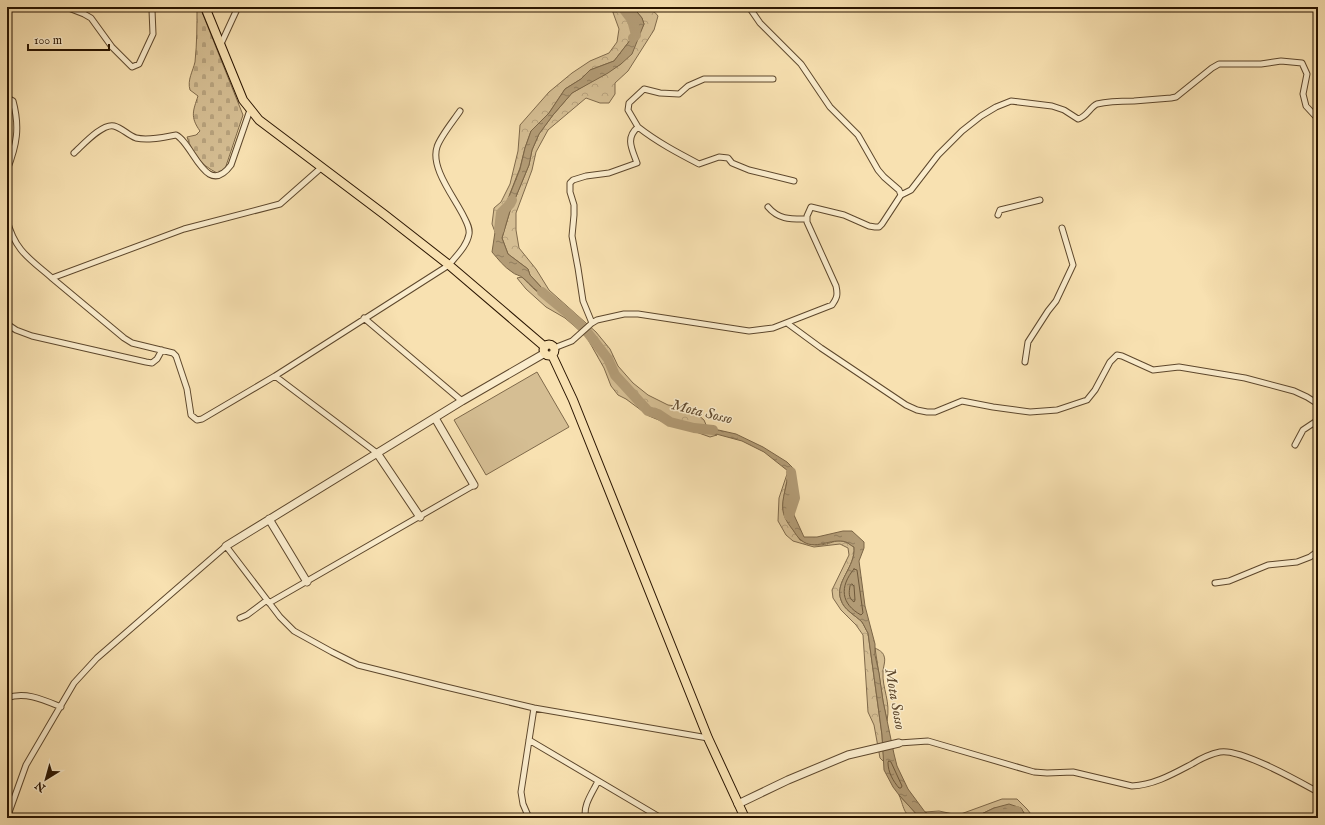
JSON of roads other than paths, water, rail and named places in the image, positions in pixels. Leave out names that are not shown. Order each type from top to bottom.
[{"type":"main road","points":[[205,7],[243,100],[259,120],[449,265],[549,351],[573,400],[708,738],[745,818]]},
{"type":"street","points":[[66,7],[90,18],[112,47],[132,68],[139,64],[153,34],[153,7]]},
{"type":"street","points":[[220,46],[238,7]]},
{"type":"street","points":[[749,7],[760,23],[801,64],[830,107],[858,135],[878,170],[899,190],[901,195]]},
{"type":"street","points":[[7,818],[26,765],[74,683],[97,658],[226,546],[462,401],[549,351],[572,341],[592,323],[602,319],[624,314],[638,314],[748,331],[773,328],[787,324],[832,305],[838,294],[836,286],[807,222],[811,207],[838,213],[868,226],[879,227],[901,195],[911,190],[938,155],[962,131],[980,116],[996,107],[1011,101],[1052,106],[1064,110],[1078,119],[1083,118],[1095,105],[1099,104],[1117,101],[1176,97],[1219,64],[1261,64],[1286,61],[1302,63],[1307,74],[1303,94],[1306,106],[1318,119]]},
{"type":"street","points":[[773,79],[704,79],[688,86],[679,94],[660,93],[644,89],[629,103],[628,110],[638,127],[648,135],[675,152],[699,164],[719,157],[728,158],[732,163],[749,170],[794,181]]},
{"type":"street","points":[[7,98],[13,101],[16,112],[17,132],[16,144],[7,170]]},
{"type":"street","points":[[74,153],[89,139],[109,126],[114,126],[138,138],[146,139],[176,135],[182,139],[204,171],[211,175],[219,175],[227,171],[231,165],[250,110]]},
{"type":"street","points":[[7,220],[18,246],[31,262],[124,338],[132,343],[173,352],[176,356],[187,389],[191,415],[197,420],[202,419],[275,376],[449,265],[467,242],[469,227],[457,202],[438,170],[436,155],[437,146],[460,111]]},
{"type":"street","points":[[592,323],[583,301],[572,236],[574,205],[570,192],[570,183],[573,180],[586,176],[609,173],[637,163],[630,138],[632,133],[638,127]]},
{"type":"street","points":[[52,278],[184,229],[280,204],[322,167]]},
{"type":"street","points":[[998,215],[1000,210],[1040,200]]},
{"type":"street","points":[[768,207],[774,214],[780,217],[807,219]]},
{"type":"street","points":[[1025,362],[1028,342],[1056,301],[1073,265],[1062,228]]},
{"type":"street","points":[[364,318],[462,401]]},
{"type":"street","points":[[7,324],[16,330],[32,336],[146,362],[152,363],[157,359],[162,350]]},
{"type":"street","points":[[787,324],[906,405],[917,410],[927,412],[935,412],[962,401],[993,408],[1030,412],[1057,410],[1088,400],[1110,362],[1117,355],[1153,370],[1179,367],[1245,378],[1294,391],[1318,404]]},
{"type":"street","points":[[275,376],[377,453],[420,517]]},
{"type":"street","points":[[240,618],[307,582],[474,485],[435,418]]},
{"type":"street","points":[[1295,445],[1303,430],[1318,420]]},
{"type":"street","points":[[270,519],[307,582]]},
{"type":"street","points":[[226,546],[280,617],[294,631],[358,665],[534,708],[708,738]]},
{"type":"street","points":[[1215,583],[1229,581],[1268,565],[1297,562],[1310,557],[1318,551]]},
{"type":"street","points":[[7,698],[24,695],[38,698],[61,707]]},
{"type":"street","points":[[529,818],[520,797],[534,708]]},
{"type":"street","points":[[529,740],[661,818]]},
{"type":"street","points":[[738,804],[788,780],[848,755],[899,743],[928,741],[1034,772],[1073,772],[1132,786],[1143,786],[1152,783],[1201,759],[1220,752],[1229,752],[1252,759],[1318,792]]},
{"type":"street","points":[[586,818],[584,812],[598,781]]},
{"type":"water","points":[[624,7],[633,7],[642,18],[644,24],[632,54],[608,73],[572,93],[539,134],[532,150],[529,165],[510,211],[502,238],[508,254],[528,269],[530,275],[553,300],[545,297],[522,277],[506,268],[492,252],[495,232],[520,169],[531,131],[549,113],[565,89],[581,79],[590,70],[614,61],[631,39],[634,22],[629,11]]},
{"type":"water","points":[[692,424],[736,434],[763,447],[787,462],[793,468],[795,477],[792,488],[794,515],[804,537],[817,537],[843,531],[852,531],[864,542],[864,548],[859,561],[865,606],[875,644],[875,655],[883,701],[897,766],[908,789],[925,812],[935,818],[920,818],[893,787],[884,770],[882,735],[868,633],[862,622],[842,604],[840,593],[840,587],[852,561],[854,547],[847,542],[840,541],[812,545],[801,540],[788,524],[783,511],[783,501],[788,471],[764,452],[742,441],[705,431]]},
{"type":"water","points":[[1009,804],[1021,808],[1027,818],[1018,818],[1016,814],[1006,812],[996,818],[973,818],[994,808]]},
{"type":"waterway","name":"Mota Sosso","points":[[622,7],[632,20],[636,35],[633,38]]},
{"type":"waterway","name":"Mota Sosso","points":[[499,230],[501,213],[512,200]]},
{"type":"waterway","name":"Mota Sosso","points":[[542,292],[571,316],[588,333],[608,359],[615,375],[648,411],[658,414],[670,422],[694,428],[713,430]]},
{"type":"waterway","name":"Mota Sosso","points":[[789,516],[795,498],[791,472]]},
{"type":"waterway","name":"Mota Sosso","points":[[990,818],[1017,811],[1019,818]]}]
